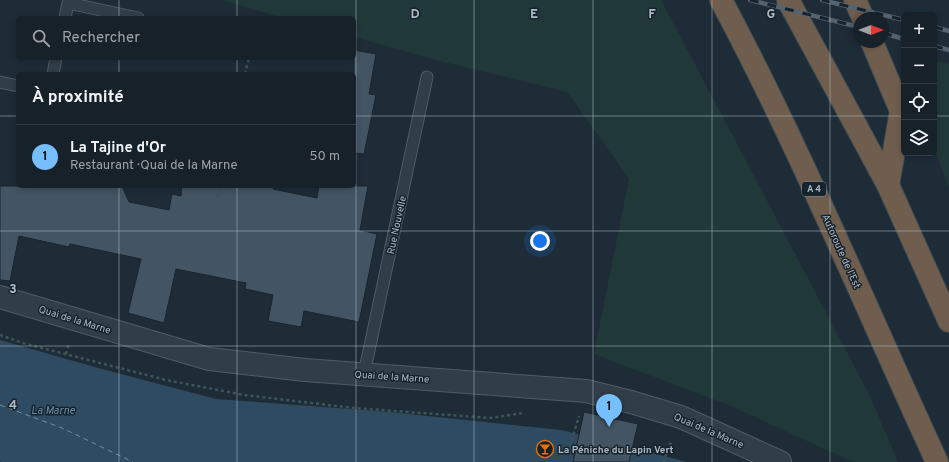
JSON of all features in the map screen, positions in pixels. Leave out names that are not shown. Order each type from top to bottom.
[{"type":"highway","name":"Autoroute de l’Est","points":[[721,0],[750,54],[822,207],[937,462]]},
{"type":"highway","points":[[788,0],[888,185],[949,321]]},
{"type":"highway","points":[[855,0],[860,12]]},
{"type":"highway","points":[[875,48],[901,111],[888,185]]},
{"type":"street","name":"Quai de la Marne","points":[[0,297],[209,359],[305,370],[586,391],[631,402],[681,417],[780,462]]},
{"type":"lane","points":[[65,16],[68,3],[129,16]]},
{"type":"lane","points":[[52,72],[56,60]]},
{"type":"lane","name":"Rue Nouvelle","points":[[364,374],[427,77]]},
{"type":"lane","points":[[0,82],[16,86]]},
{"type":"path","points":[[246,72],[248,60]]},
{"type":"path","points":[[218,198],[220,188]]},
{"type":"path","points":[[66,354],[67,349]]},
{"type":"path","points":[[570,446],[586,391]]},
{"type":"green space","points":[[221,0],[661,0],[869,394],[898,462],[853,462],[731,406],[594,354],[629,179],[567,92],[440,61],[356,38],[356,16],[277,16]]},
{"type":"green space","points":[[937,61],[949,64],[949,187],[937,156]]},
{"type":"water","name":"La Marne","points":[[0,340],[216,399],[390,412],[561,430],[687,462],[2,462],[0,461]]},
{"type":"building","points":[[356,50],[376,54],[369,94],[376,95],[364,154],[356,153],[356,72],[354,72]]},
{"type":"building","points":[[0,186],[16,186],[16,188],[123,188],[129,202],[169,210],[172,194],[181,196],[182,188],[273,188],[317,198],[319,188],[356,188],[356,186],[368,186],[360,230],[377,234],[359,322],[304,311],[301,327],[268,321],[273,295],[245,289],[246,283],[176,269],[164,323],[128,313],[141,259],[70,244],[69,247],[19,236],[10,281],[0,280]]},
{"type":"building","points":[[584,412],[638,424],[629,462],[573,462]]},
{"type":"ferry route","points":[[0,405],[62,428],[133,462]]},
{"type":"railway","points":[[750,0],[853,26]]},
{"type":"railway","points":[[822,0],[901,19]]},
{"type":"railway","points":[[937,28],[949,31]]},
{"type":"railway","points":[[889,35],[901,38]]},
{"type":"railway","points":[[937,47],[949,50]]},
{"type":"place","name":"La Tajine d'Or","points":[[609,427]]},
{"type":"place","name":"La Péniche du Lapin Vert","points":[[545,449]]}]
